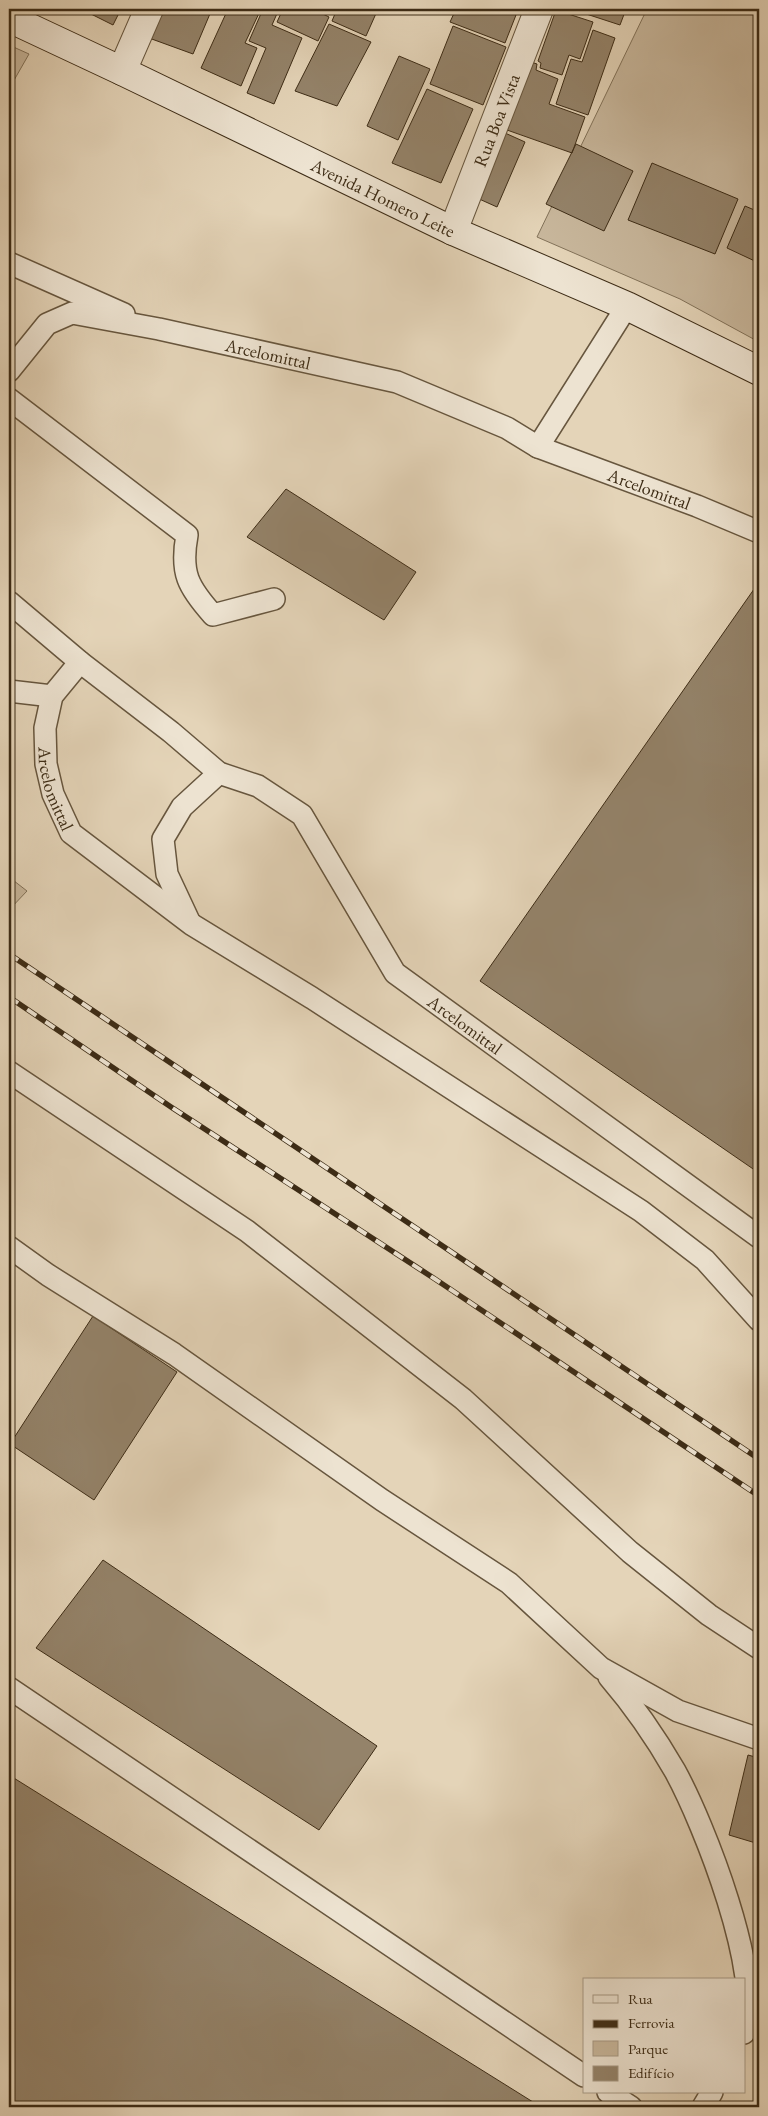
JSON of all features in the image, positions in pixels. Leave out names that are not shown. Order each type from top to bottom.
[{"type":"street","points":[[122,71],[149,9]]},
{"type":"street","name":"Rua Boa Vista","points":[[453,231],[539,9]]},
{"type":"street","name":"Avenida Homero Leite","points":[[9,18],[453,231],[627,306],[759,371]]},
{"type":"lane","points":[[9,263],[159,329]]},
{"type":"lane","points":[[538,447],[627,306]]},
{"type":"lane","name":"Arcelomittal","points":[[9,372],[47,324],[72,313],[159,329],[397,382],[507,428],[538,447],[697,506],[759,532]]},
{"type":"lane","points":[[9,399],[187,535],[183,556],[185,572],[196,596],[213,615],[274,599]]},
{"type":"lane","name":"Arcelomittal","points":[[9,602],[80,662],[171,732],[220,773],[258,786],[302,815],[395,973],[759,1237]]},
{"type":"lane","name":"Arcelomittal","points":[[80,662],[52,696],[45,728],[46,764],[53,794],[70,833],[191,924],[312,998],[641,1211],[705,1260],[759,1320]]},
{"type":"lane","points":[[9,691],[52,696]]},
{"type":"lane","points":[[191,924],[167,874],[163,839],[182,807],[220,773]]},
{"type":"lane","points":[[9,1072],[247,1232],[463,1399],[630,1552],[709,1615],[759,1648]]},
{"type":"lane","points":[[9,1247],[48,1275],[174,1354],[382,1500],[509,1583],[601,1668],[633,1706],[675,1772],[712,1856],[736,1929],[747,1982],[748,2021],[746,2027]]},
{"type":"lane","points":[[601,1668],[678,1711],[759,1739]]},
{"type":"lane","points":[[9,1688],[583,2075]]},
{"type":"lane","points":[[611,2094],[631,2107]]},
{"type":"lane","points":[[703,2107],[711,2094]]},
{"type":"green space","points":[[647,9],[759,9],[759,342],[680,299],[537,237]]},
{"type":"green space","points":[[9,45],[29,54],[9,89]]},
{"type":"green space","points":[[9,877],[27,891],[9,910]]},
{"type":"building","points":[[81,9],[121,9],[113,25]]},
{"type":"building","points":[[162,9],[212,9],[193,54],[149,38]]},
{"type":"building","points":[[228,9],[261,9],[245,43],[257,48],[241,86],[201,68]]},
{"type":"building","points":[[263,9],[279,9],[272,25],[302,38],[274,104],[247,93],[266,48],[249,41]]},
{"type":"building","points":[[283,9],[313,9],[329,17],[318,41],[277,22]]},
{"type":"building","points":[[337,9],[378,9],[366,36],[332,21]]},
{"type":"building","points":[[456,9],[500,9],[516,15],[505,43],[450,22]]},
{"type":"building","points":[[571,9],[626,9],[620,25]]},
{"type":"building","points":[[556,10],[593,22],[580,59],[569,55],[562,75],[540,68],[541,63],[538,61]]},
{"type":"building","points":[[329,24],[371,42],[337,106],[295,91]]},
{"type":"building","points":[[453,26],[506,47],[483,105],[430,84]]},
{"type":"building","points":[[593,30],[615,38],[588,115],[556,104],[571,59],[582,62]]},
{"type":"building","points":[[399,56],[430,69],[398,140],[367,126]]},
{"type":"building","points":[[525,60],[537,64],[536,70],[558,79],[549,104],[585,117],[572,153],[507,130]]},
{"type":"building","points":[[427,89],[473,109],[441,183],[392,163]]},
{"type":"building","points":[[505,133],[525,142],[497,207],[477,198]]},
{"type":"building","points":[[576,144],[633,171],[604,231],[546,204]]},
{"type":"building","points":[[652,163],[738,199],[715,254],[628,220]]},
{"type":"building","points":[[745,206],[759,212],[759,263],[727,248]]},
{"type":"building","points":[[286,489],[416,572],[384,620],[247,537]]},
{"type":"building","points":[[759,582],[759,1173],[480,981]]},
{"type":"building","points":[[93,1316],[177,1372],[94,1500],[10,1444]]},
{"type":"building","points":[[103,1560],[377,1746],[319,1830],[36,1648]]},
{"type":"building","points":[[748,1755],[759,1758],[759,1844],[729,1835]]},
{"type":"building","points":[[9,1775],[541,2107],[9,2107]]},
{"type":"railway","points":[[9,954],[759,1459]]},
{"type":"railway","points":[[9,997],[171,1107],[435,1279],[759,1496]]}]
